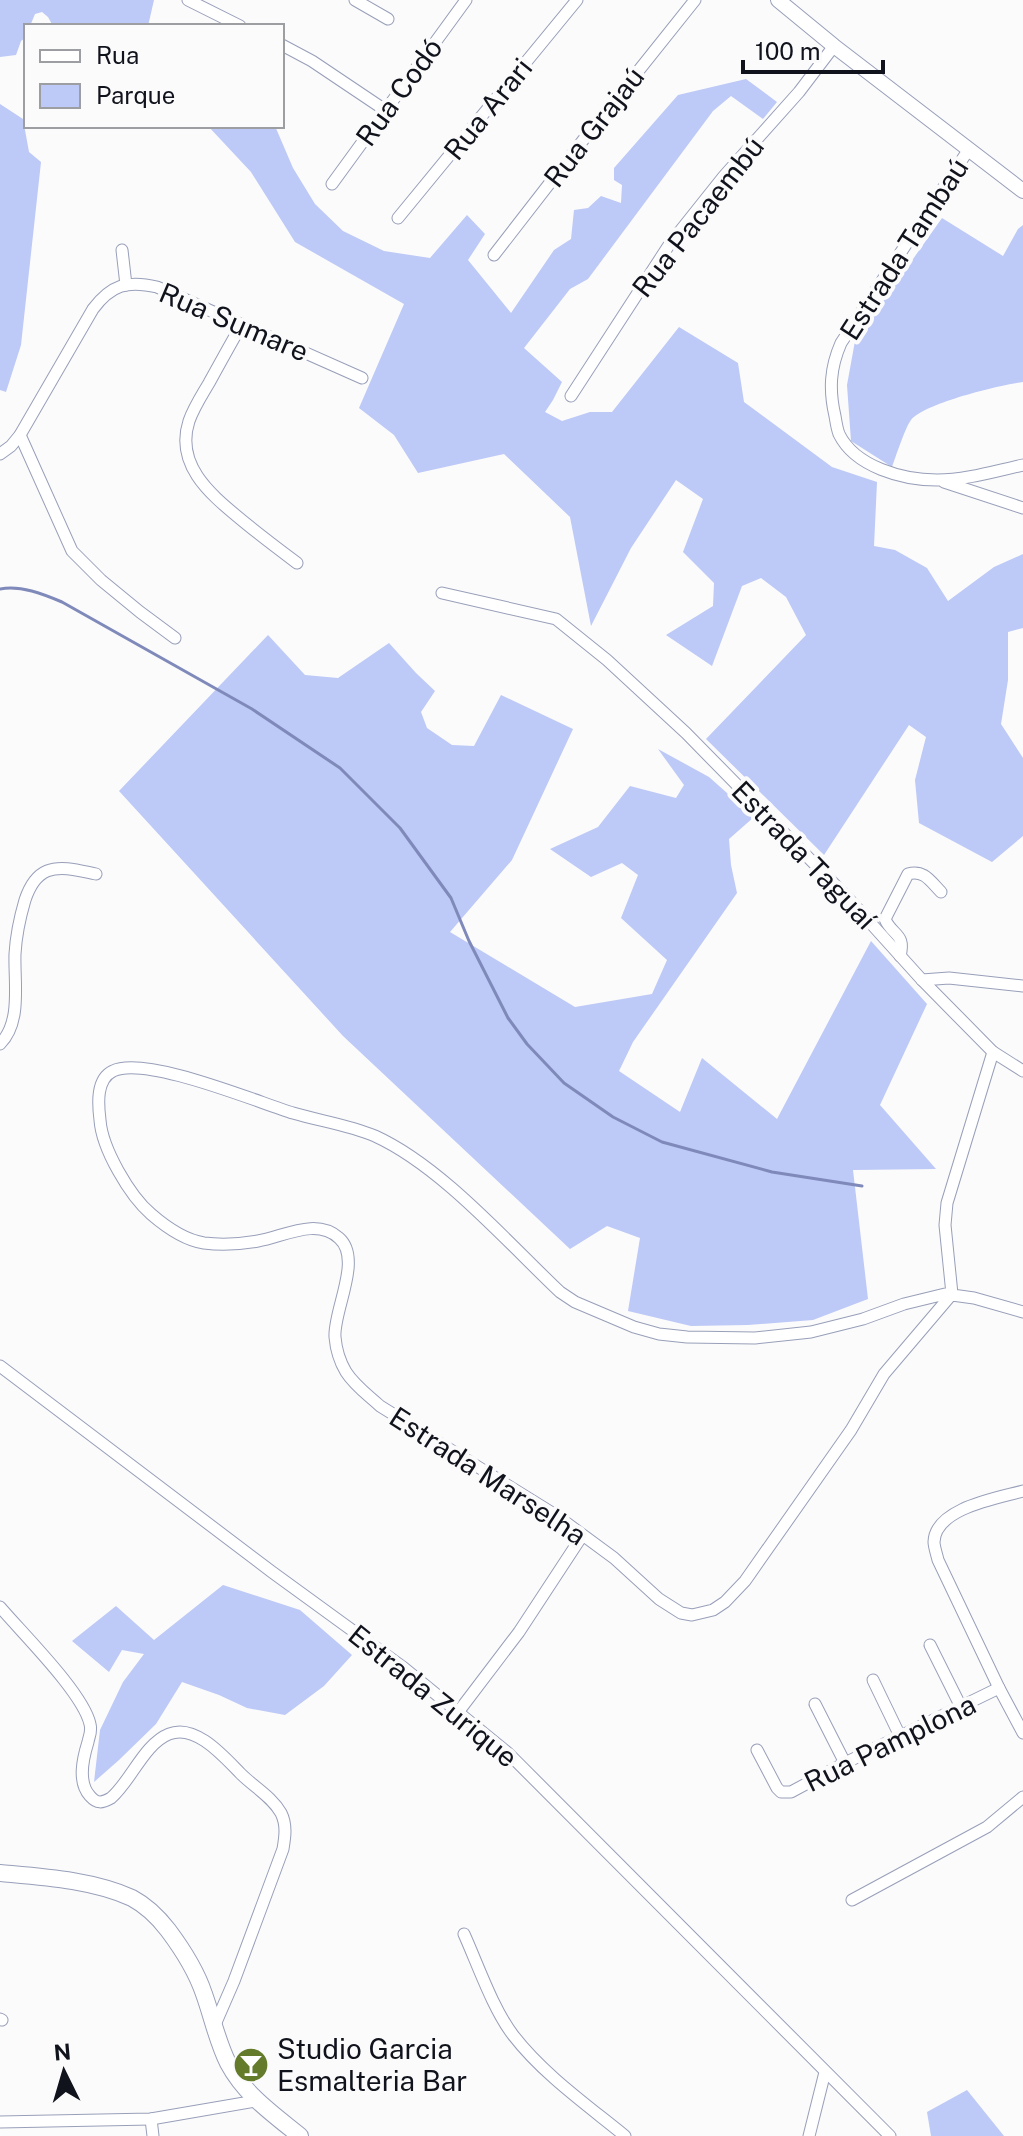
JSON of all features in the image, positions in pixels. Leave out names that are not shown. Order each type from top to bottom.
[{"type":"main road","points":[[0,1873],[102,1888],[130,1898],[156,1915],[184,1951],[200,1983],[227,2061],[244,2088],[300,2136]]},
{"type":"street","points":[[188,0],[236,24]]},
{"type":"street","points":[[355,0],[388,19]]},
{"type":"street","name":"Rua Codó","points":[[332,184],[466,0]]},
{"type":"street","name":"Rua Arari","points":[[398,218],[577,0]]},
{"type":"street","name":"Rua Grajaú","points":[[494,255],[695,0]]},
{"type":"street","points":[[778,0],[1023,191]]},
{"type":"street","points":[[284,46],[385,110]]},
{"type":"street","name":"Rua Pacaembú","points":[[571,396],[669,245],[724,176],[799,92],[834,46]]},
{"type":"street","name":"Estrada Tambaú","points":[[969,149],[841,343],[831,374],[831,402],[839,434],[850,450],[888,472],[936,480],[985,474],[1023,465]]},
{"type":"street","points":[[122,250],[126,285]]},
{"type":"street","name":"Rua Sumare","points":[[0,454],[20,435],[93,309],[104,295],[126,285],[140,283],[157,287],[362,378]]},
{"type":"street","points":[[242,324],[191,415],[186,437],[187,453],[196,477],[208,493],[297,563]]},
{"type":"street","points":[[20,435],[72,551],[120,596],[175,638]]},
{"type":"street","points":[[936,480],[1023,508]]},
{"type":"street","name":"Estrada Taguaí","points":[[442,593],[556,619],[582,639],[686,733],[993,1052],[1023,1071]]},
{"type":"street","points":[[0,1044],[10,1030],[14,1014],[17,934],[28,892],[37,877],[48,870],[63,868],[96,874]]},
{"type":"street","points":[[900,956],[902,939],[885,919],[908,874],[923,873],[941,892]]},
{"type":"street","points":[[922,980],[949,978],[1023,986]]},
{"type":"street","points":[[993,1052],[947,1203],[945,1225],[952,1294],[1023,1312]]},
{"type":"street","name":"Estrada Marselha","points":[[121,1068],[174,1074],[376,1137],[449,1186],[560,1292],[575,1302],[659,1334],[755,1338],[811,1332],[863,1319],[904,1304],[952,1294],[884,1374],[851,1430],[745,1581],[713,1610],[692,1615],[681,1613],[659,1599],[614,1558],[545,1508],[380,1406],[359,1388],[345,1371],[335,1337],[348,1270],[341,1239],[317,1229],[303,1229],[257,1242],[202,1243],[176,1233],[149,1212],[107,1153],[99,1118],[103,1079],[121,1068]]},
{"type":"street","name":"Estrada Zurique","points":[[0,1366],[459,1711],[508,1753],[890,2136]]},
{"type":"street","points":[[1023,1491],[953,1514],[937,1532],[934,1542],[938,1560],[1023,1733]]},
{"type":"street","points":[[459,1711],[519,1632],[582,1536]]},
{"type":"street","points":[[0,1607],[73,1691],[86,1712],[91,1732],[83,1763],[82,1784],[95,1800],[104,1802],[111,1798],[154,1746],[167,1735],[177,1732],[194,1735],[210,1744],[282,1815],[283,1849],[214,2027]]},
{"type":"street","points":[[930,1645],[961,1707]]},
{"type":"street","points":[[873,1680],[900,1736]]},
{"type":"street","name":"Rua Pamplona","points":[[757,1750],[777,1788],[786,1793],[999,1688]]},
{"type":"street","points":[[815,1704],[845,1763]]},
{"type":"street","points":[[852,1900],[987,1827],[1023,1797]]},
{"type":"street","points":[[464,1934],[514,2036],[548,2073],[625,2136]]},
{"type":"street","points":[[809,2136],[825,2072]]},
{"type":"street","points":[[0,2122],[151,2119],[256,2101]]},
{"type":"street","points":[[151,2119],[153,2136]]},
{"type":"green space","points":[[0,0],[154,0],[148,24],[52,24],[42,12],[35,14],[31,24],[24,24],[24,39],[16,55],[0,57]]},
{"type":"green space","points":[[746,79],[777,102],[763,119],[731,96],[713,111],[588,279],[570,289],[524,348],[562,382],[545,412],[562,421],[590,412],[612,412],[679,327],[738,363],[744,402],[832,467],[877,482],[874,546],[895,550],[927,568],[948,601],[994,567],[1023,554],[1023,628],[1008,632],[1008,680],[1001,724],[1023,758],[1023,836],[992,862],[919,823],[915,780],[926,737],[909,725],[824,855],[706,739],[806,635],[786,597],[761,578],[742,586],[712,666],[666,635],[713,606],[714,583],[683,552],[703,499],[676,480],[631,548],[591,626],[570,517],[504,454],[418,473],[394,435],[359,408],[404,304],[295,242],[251,172],[210,128],[276,128],[293,168],[315,204],[343,231],[384,251],[430,258],[467,215],[485,234],[468,260],[511,313],[554,250],[571,239],[574,210],[588,208],[601,196],[621,203],[622,185],[614,180],[614,168],[678,95]]},
{"type":"green space","points":[[0,104],[23,119],[29,152],[41,162],[21,345],[6,392],[0,390]]},
{"type":"green space","points":[[942,218],[1003,256],[1023,225],[1023,382],[964,396],[919,414],[911,420],[892,467],[851,441],[847,385],[855,341]]},
{"type":"green space","points":[[268,635],[305,675],[338,678],[389,643],[435,691],[421,712],[427,728],[452,745],[474,746],[501,695],[573,729],[512,860],[450,932],[575,1007],[652,994],[667,960],[621,918],[638,875],[622,863],[591,877],[550,849],[598,827],[630,786],[676,798],[684,785],[658,749],[709,777],[754,817],[729,839],[737,893],[633,1042],[619,1071],[680,1112],[702,1058],[777,1119],[871,941],[927,1004],[880,1105],[936,1169],[853,1170],[868,1299],[813,1320],[748,1325],[691,1326],[628,1311],[640,1238],[607,1226],[570,1249],[343,1036],[119,791]]},
{"type":"green space","points":[[223,1585],[300,1610],[352,1655],[324,1686],[285,1715],[247,1708],[182,1682],[156,1724],[94,1782],[100,1730],[123,1682],[144,1654],[122,1650],[109,1672],[72,1641],[116,1606],[154,1640]]},
{"type":"green space","points":[[967,2090],[1004,2136],[931,2136],[927,2112]]},
{"type":"waterway","points":[[0,589],[24,589],[62,602],[252,709],[340,768],[400,828],[451,898],[508,1018],[527,1044],[564,1083],[613,1117],[662,1142],[772,1172],[862,1186]]},
{"type":"place","name":"Studio Garcia Esmalteria Bar","points":[[251,2065]]}]
